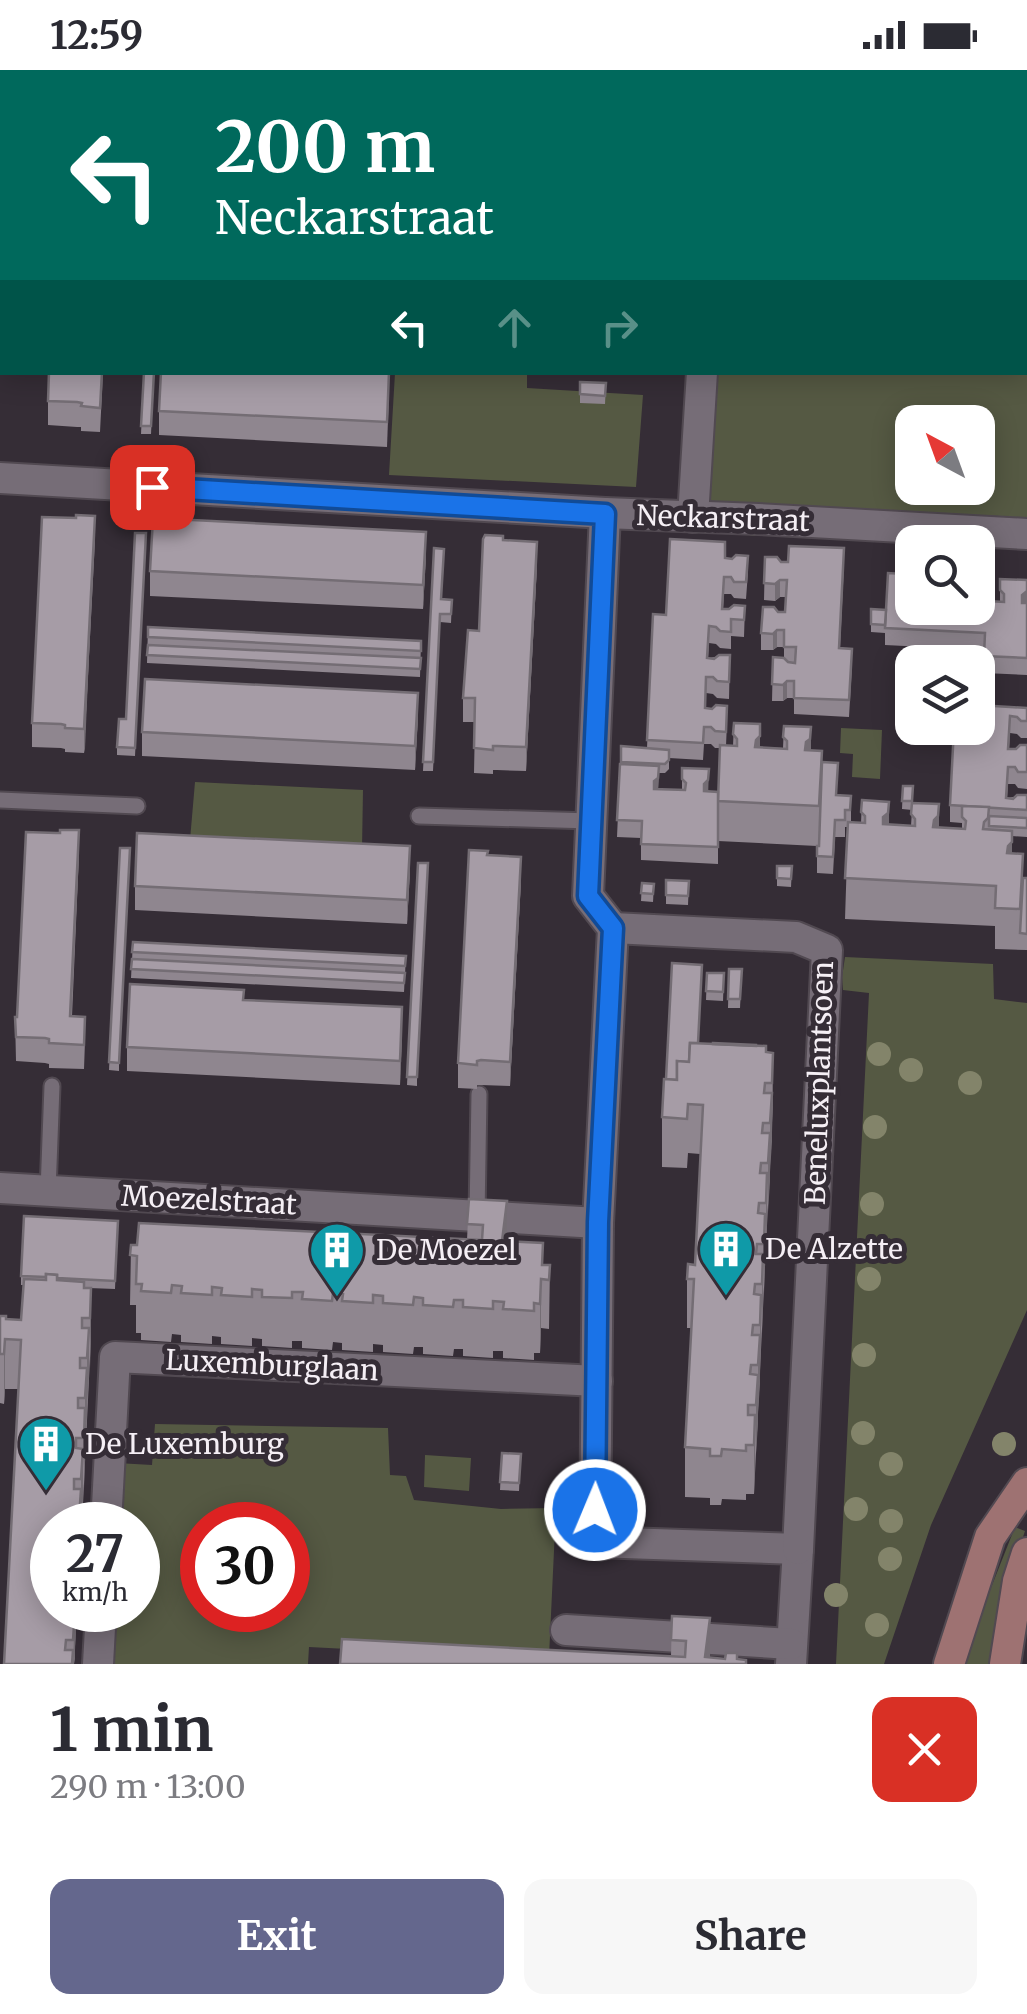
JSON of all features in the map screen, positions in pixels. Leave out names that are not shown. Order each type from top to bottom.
[{"type":"main road","points":[[949,1664],[990,1536],[1027,1483]]},
{"type":"main road","points":[[1005,1664],[1018,1581],[1027,1553]]},
{"type":"street","points":[[693,517],[702,375]]},
{"type":"street","name":"Neckarstraat","points":[[0,478],[605,514],[1027,534]]},
{"type":"street","points":[[566,1630],[791,1654],[798,1549],[595,1542],[598,1222],[613,928],[588,896],[605,514]]},
{"type":"street","name":"Beneluxplantsoen","points":[[613,928],[796,937],[827,950],[798,1549]]},
{"type":"street","name":"Moezelstraat","points":[[0,1188],[598,1222]]},
{"type":"street","name":"Luxemburglaan","points":[[107,1502],[115,1357],[597,1381]]},
{"type":"street","points":[[98,1664],[100,1632]]},
{"type":"lane","points":[[0,800],[137,806]]},
{"type":"lane","points":[[419,816],[591,821]]},
{"type":"lane","points":[[48,1191],[52,1086]]},
{"type":"lane","points":[[476,1216],[479,1094]]},
{"type":"green space","points":[[395,375],[527,375],[527,388],[643,395],[636,487],[389,475]]},
{"type":"green space","points":[[694,375],[1027,375],[1027,519],[895,525],[895,530],[807,538],[786,533],[741,533],[704,510]]},
{"type":"green space","points":[[841,728],[882,730],[880,779],[852,777],[853,754],[840,753]]},
{"type":"green space","points":[[195,782],[363,790],[362,849],[190,840]]},
{"type":"green space","points":[[845,957],[993,964],[994,999],[1027,1003],[1027,1310],[931,1525],[884,1664],[836,1664],[869,993],[843,990]]},
{"type":"green space","points":[[155,1424],[388,1428],[390,1475],[406,1476],[414,1500],[501,1509],[556,1508],[549,1657],[309,1647],[308,1664],[105,1664],[107,1632],[160,1632],[160,1502],[114,1502],[117,1463],[152,1465]]},
{"type":"green space","points":[[425,1455],[471,1458],[469,1491],[424,1487]]},
{"type":"green space","points":[[1015,1527],[1025,1531],[991,1664],[966,1664],[979,1618]]},
{"type":"building","points":[[49,375],[102,375],[100,408],[48,401]]},
{"type":"building","points":[[144,375],[154,375],[151,426],[141,426]]},
{"type":"building","points":[[161,375],[389,375],[387,422],[159,411]]},
{"type":"building","points":[[580,382],[606,383],[605,396],[580,394]]},
{"type":"building","points":[[95,516],[84,729],[32,723],[42,517]]},
{"type":"building","points":[[153,518],[426,532],[423,585],[150,571]]},
{"type":"building","points":[[135,533],[146,533],[135,748],[117,747],[119,719],[126,719]]},
{"type":"building","points":[[485,535],[537,542],[526,747],[474,748],[475,698],[463,698],[468,630],[479,631]]},
{"type":"building","points":[[670,539],[725,542],[725,558],[748,556],[746,582],[724,577],[722,609],[745,606],[744,620],[731,619],[731,632],[709,626],[707,658],[730,655],[729,682],[706,677],[705,708],[727,706],[726,732],[704,727],[703,743],[647,740],[653,614],[666,615]]},
{"type":"building","points":[[789,546],[844,548],[839,648],[852,649],[849,700],[794,698],[794,681],[772,684],[773,657],[795,663],[796,647],[784,647],[784,630],[761,633],[763,607],[785,612],[787,580],[764,583],[765,557],[788,562]]},
{"type":"building","points":[[434,548],[444,549],[441,599],[452,600],[451,614],[440,614],[433,762],[423,762]]},
{"type":"building","points":[[888,573],[895,573],[895,625],[995,625],[995,601],[1004,602],[1000,579],[1027,580],[1022,603],[1027,603],[1027,658],[995,657],[995,645],[984,645],[985,633],[885,628]]},
{"type":"building","points":[[871,609],[886,610],[885,625],[871,624]]},
{"type":"building","points":[[148,627],[421,641],[421,651],[148,637]]},
{"type":"building","points":[[148,645],[421,658],[420,669],[147,655]]},
{"type":"building","points":[[145,679],[418,693],[415,746],[142,732]]},
{"type":"building","points":[[995,706],[1027,708],[1027,721],[1010,716],[1008,749],[1027,745],[1027,772],[1008,767],[1006,798],[1027,795],[1027,810],[950,805],[953,745],[995,745]]},
{"type":"building","points":[[734,723],[760,724],[755,747],[787,749],[784,726],[811,727],[805,750],[822,751],[819,806],[718,801],[720,745],[737,746]]},
{"type":"building","points":[[621,746],[669,750],[669,760],[665,764],[621,762]]},
{"type":"building","points":[[822,762],[838,763],[836,795],[851,796],[845,820],[835,820],[833,857],[817,856]]},
{"type":"building","points":[[620,764],[659,766],[654,789],[685,790],[682,768],[709,769],[704,791],[718,792],[718,847],[641,844],[642,821],[617,820]]},
{"type":"building","points":[[903,786],[913,786],[912,801],[902,801]]},
{"type":"building","points":[[862,800],[889,802],[883,824],[915,826],[912,803],[939,804],[933,827],[965,829],[962,806],[989,807],[983,829],[1012,831],[1007,853],[1023,854],[1020,909],[995,908],[996,886],[845,878],[848,822],[865,823]]},
{"type":"building","points":[[989,816],[1027,818],[1027,828],[989,826]]},
{"type":"building","points":[[79,830],[70,1016],[85,1017],[84,1045],[16,1037],[26,832]]},
{"type":"building","points":[[137,833],[410,846],[407,900],[135,886]]},
{"type":"building","points":[[120,848],[130,848],[119,1063],[109,1062]]},
{"type":"building","points":[[469,850],[521,857],[510,1062],[458,1063]]},
{"type":"building","points":[[418,863],[428,863],[417,1077],[407,1077]]},
{"type":"building","points":[[777,866],[792,866],[791,879],[777,878]]},
{"type":"building","points":[[1023,878],[1027,878],[1027,934],[1020,933]]},
{"type":"building","points":[[666,880],[689,881],[688,896],[666,895]]},
{"type":"building","points":[[642,883],[654,884],[653,894],[641,893]]},
{"type":"building","points":[[133,942],[406,956],[405,966],[132,952]]},
{"type":"building","points":[[132,959],[405,973],[404,983],[131,969]]},
{"type":"building","points":[[672,963],[702,965],[698,1043],[690,1043],[689,1062],[677,1061],[677,1080],[666,1079]]},
{"type":"building","points":[[729,969],[742,969],[740,999],[728,999]]},
{"type":"building","points":[[707,973],[724,973],[723,992],[706,991]]},
{"type":"building","points":[[130,984],[244,990],[243,1000],[402,1007],[400,1061],[127,1047]]},
{"type":"building","name":"De Alzette","points":[[690,1043],[766,1046],[766,1052],[773,1053],[772,1083],[765,1083],[764,1093],[772,1093],[770,1123],[763,1123],[762,1133],[770,1133],[768,1163],[761,1163],[760,1173],[767,1173],[766,1203],[759,1203],[758,1213],[765,1214],[764,1244],[757,1244],[756,1254],[763,1254],[762,1284],[755,1284],[754,1294],[761,1295],[760,1325],[753,1325],[752,1335],[760,1335],[758,1365],[751,1365],[750,1374],[758,1375],[756,1405],[748,1405],[748,1415],[755,1415],[754,1445],[746,1445],[746,1451],[722,1449],[721,1456],[710,1456],[710,1449],[685,1447],[694,1279],[687,1279],[688,1264],[695,1265],[703,1105],[688,1104],[687,1119],[662,1117],[664,1079],[677,1080],[677,1061],[689,1062]]},
{"type":"building","points":[[469,1199],[507,1201],[502,1241],[543,1243],[542,1265],[550,1265],[549,1280],[541,1279],[540,1304],[534,1303],[534,1311],[503,1309],[504,1302],[493,1301],[493,1309],[463,1307],[463,1300],[454,1300],[453,1307],[423,1305],[423,1298],[414,1297],[413,1305],[383,1303],[383,1296],[373,1295],[373,1303],[342,1301],[343,1294],[333,1293],[332,1301],[302,1299],[303,1292],[292,1292],[292,1298],[262,1297],[262,1290],[252,1289],[252,1297],[221,1295],[222,1288],[212,1287],[212,1295],[181,1293],[182,1286],[172,1285],[171,1293],[141,1291],[142,1284],[136,1284],[137,1256],[130,1255],[131,1245],[137,1245],[139,1223],[482,1240],[483,1225],[467,1224]]},
{"type":"building","points":[[24,1216],[118,1221],[115,1281],[46,1274],[21,1276]]},
{"type":"building","name":"De Luxemburg","points":[[46,1274],[57,1275],[57,1280],[84,1282],[84,1288],[91,1288],[90,1318],[82,1318],[82,1328],[89,1328],[87,1358],[80,1358],[80,1368],[87,1368],[85,1398],[78,1398],[78,1408],[85,1408],[84,1438],[76,1438],[76,1448],[83,1449],[81,1479],[74,1479],[74,1489],[81,1489],[80,1502],[30,1502],[30,1632],[74,1632],[73,1640],[66,1640],[65,1650],[73,1650],[72,1664],[4,1664],[21,1340],[5,1339],[4,1354],[0,1354],[0,1316],[21,1320],[24,1279],[46,1280]]},
{"type":"building","points":[[502,1453],[521,1454],[519,1483],[500,1482]]},
{"type":"building","points":[[672,1616],[710,1618],[705,1657],[725,1659],[726,1653],[737,1653],[737,1659],[746,1660],[746,1664],[340,1664],[342,1639],[685,1657],[686,1641],[671,1640]]},
{"type":"place","name":"De Alzette","points":[[726,1298]]},
{"type":"place","name":"De Moezel","points":[[337,1299]]},
{"type":"place","name":"De Luxemburg","points":[[46,1493]]},
{"type":"route","points":[[152,487],[605,514],[588,896],[613,928],[598,1222],[595,1510]]}]
